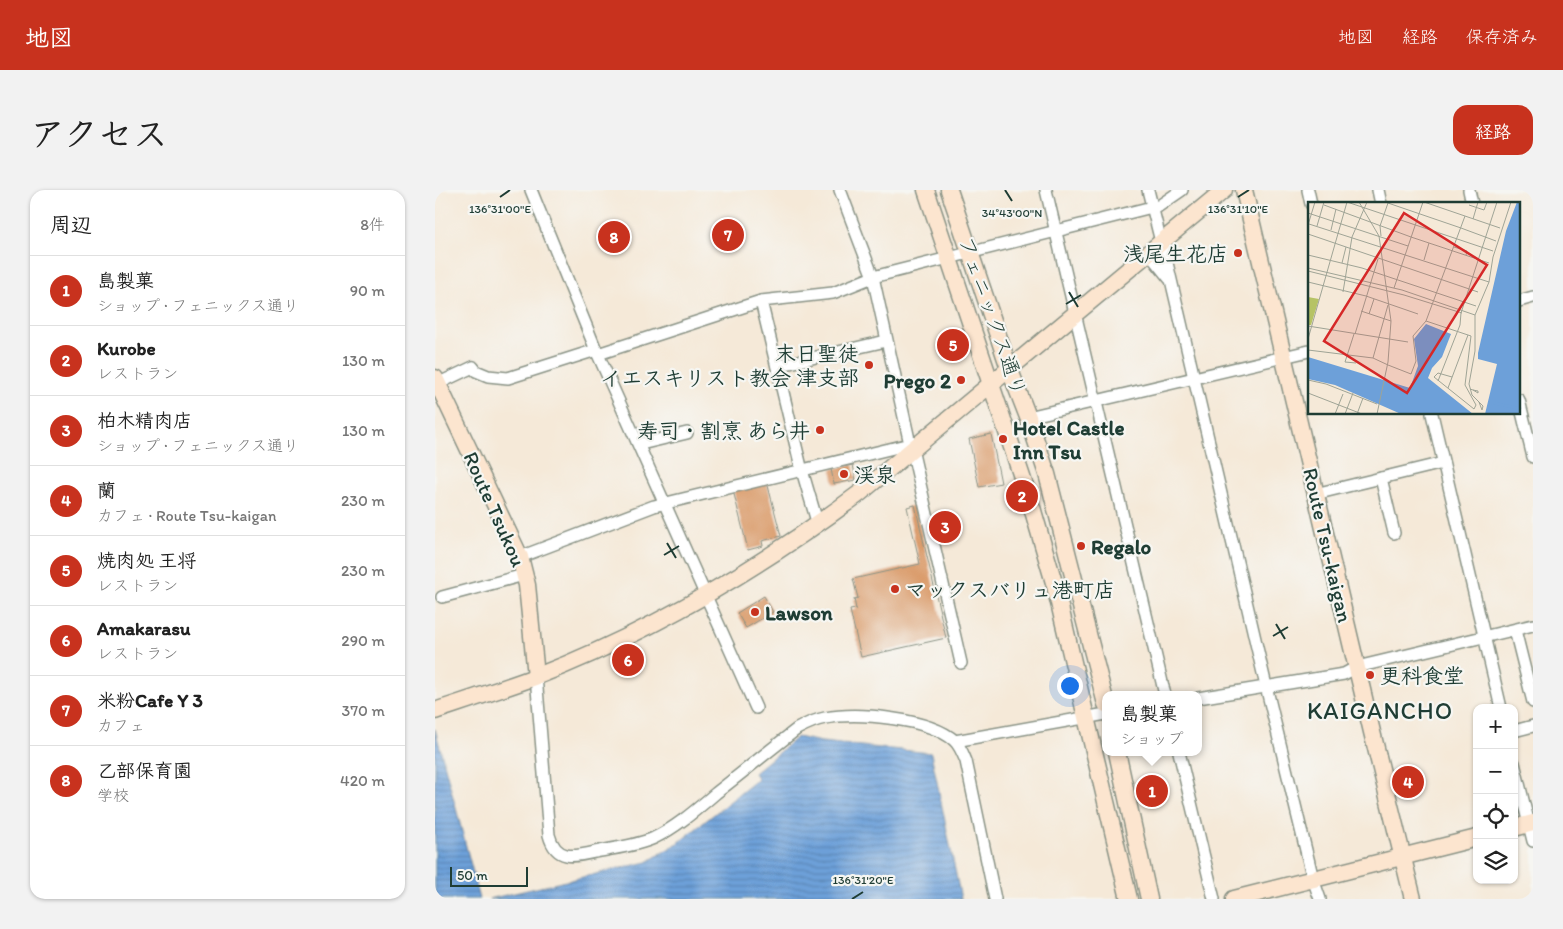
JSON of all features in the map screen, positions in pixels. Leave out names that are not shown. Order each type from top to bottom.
[{"type":"street","points":[[531,190],[597,352],[757,708]]},
{"type":"street","points":[[840,190],[873,278],[961,663]]},
{"type":"street","name":"フェニックス通り","points":[[926,190],[1031,504],[1055,586],[1129,899]]},
{"type":"street","name":"フェニックス通り","points":[[949,190],[1009,368],[1029,417],[1061,527],[1103,691]]},
{"type":"street","points":[[1046,190],[1164,691]]},
{"type":"street","points":[[1148,190],[1152,208],[1154,247],[1171,281]]},
{"type":"street","points":[[436,383],[473,367],[475,372],[488,376],[508,378],[761,301],[833,293],[873,278],[970,252],[1152,208],[1182,190]]},
{"type":"street","points":[[435,711],[536,676],[619,640],[707,595],[762,562],[818,525],[860,493],[911,446],[990,384],[1224,190]]},
{"type":"street","name":"Route Tsu-kaigan","points":[[1244,190],[1413,899]]},
{"type":"street","points":[[1154,247],[1165,250],[1193,378],[1266,686],[1313,879],[1320,899]]},
{"type":"street","points":[[761,301],[818,525]]},
{"type":"street","points":[[777,366],[886,341]]},
{"type":"street","points":[[1029,417],[1308,350]]},
{"type":"street","name":"Route Tsukou","points":[[436,383],[520,556],[527,586],[536,676]]},
{"type":"street","points":[[1521,408],[1533,457]]},
{"type":"street","points":[[1432,415],[1500,704]]},
{"type":"street","points":[[638,443],[687,433]]},
{"type":"street","points":[[520,556],[665,503],[803,469],[911,446]]},
{"type":"street","points":[[1315,494],[1443,463]]},
{"type":"street","points":[[1381,478],[1394,533]]},
{"type":"street","points":[[442,597],[524,575]]},
{"type":"street","points":[[1202,697],[1343,674],[1357,667],[1533,625]]},
{"type":"street","points":[[1515,630],[1533,702]]},
{"type":"street","points":[[536,676],[548,810],[547,817],[549,835],[555,850],[568,855],[581,855],[655,838],[681,821],[797,729],[811,722],[827,718],[851,716],[886,718],[920,723],[955,741],[966,761],[995,899]]},
{"type":"street","points":[[955,741],[1102,715]]},
{"type":"street","points":[[1518,730],[1533,726]]},
{"type":"street","points":[[1118,756],[1149,899]]},
{"type":"street","points":[[1180,756],[1214,899]]},
{"type":"street","points":[[1518,786],[1525,825],[1533,841]]},
{"type":"street","points":[[1234,899],[1473,839]]},
{"type":"water","points":[[435,729],[480,899],[435,899]]},
{"type":"water","points":[[797,737],[822,742],[931,753],[961,899],[489,899],[647,862],[678,843],[758,779],[754,773]]},
{"type":"building","points":[[991,434],[1001,483],[979,487],[969,439]]},
{"type":"building","name":"渓泉","points":[[853,465],[856,480],[834,484],[831,469]]},
{"type":"building","points":[[767,482],[781,536],[762,541],[763,546],[748,550],[733,490]]},
{"type":"building","name":"マックスバリュ港町店","points":[[915,505],[946,638],[861,657],[850,610],[856,609],[854,599],[858,598],[853,579],[920,564],[907,507]]},
{"type":"building","name":"Lawson","points":[[764,596],[773,612],[746,628],[737,613]]},
{"type":"place","name":"米粉Cafe Y 3","points":[[728,235]]},
{"type":"place","name":"乙部保育園","points":[[614,237]]},
{"type":"place","name":"浅尾生花店","points":[[1238,253]]},
{"type":"place","name":"焼肉処 王将","points":[[953,345]]},
{"type":"place","name":"末日聖徒 イエスキリスト教会 津支部","points":[[869,365]]},
{"type":"place","name":"Prego 2","points":[[961,380]]},
{"type":"place","name":"寿司・割烹 あら井","points":[[820,430]]},
{"type":"place","name":"Hotel Castle Inn Tsu","points":[[1003,439]]},
{"type":"place","name":"渓泉","points":[[844,474]]},
{"type":"place","name":"Kurobe","points":[[1022,496]]},
{"type":"place","name":"柏木精肉店","points":[[945,527]]},
{"type":"place","name":"Regalo","points":[[1081,546]]},
{"type":"place","name":"マックスバリュ港町店","points":[[895,589]]},
{"type":"place","name":"Lawson","points":[[755,612]]},
{"type":"place","name":"Amakarasu","points":[[628,660]]},
{"type":"place","name":"更科食堂","points":[[1370,675]]},
{"type":"place","name":"蘭","points":[[1408,782]]},
{"type":"place","name":"島製菓","points":[[1152,791]]},
{"type":"district","name":"KAIGANCHO","points":[[1380,710]]}]
